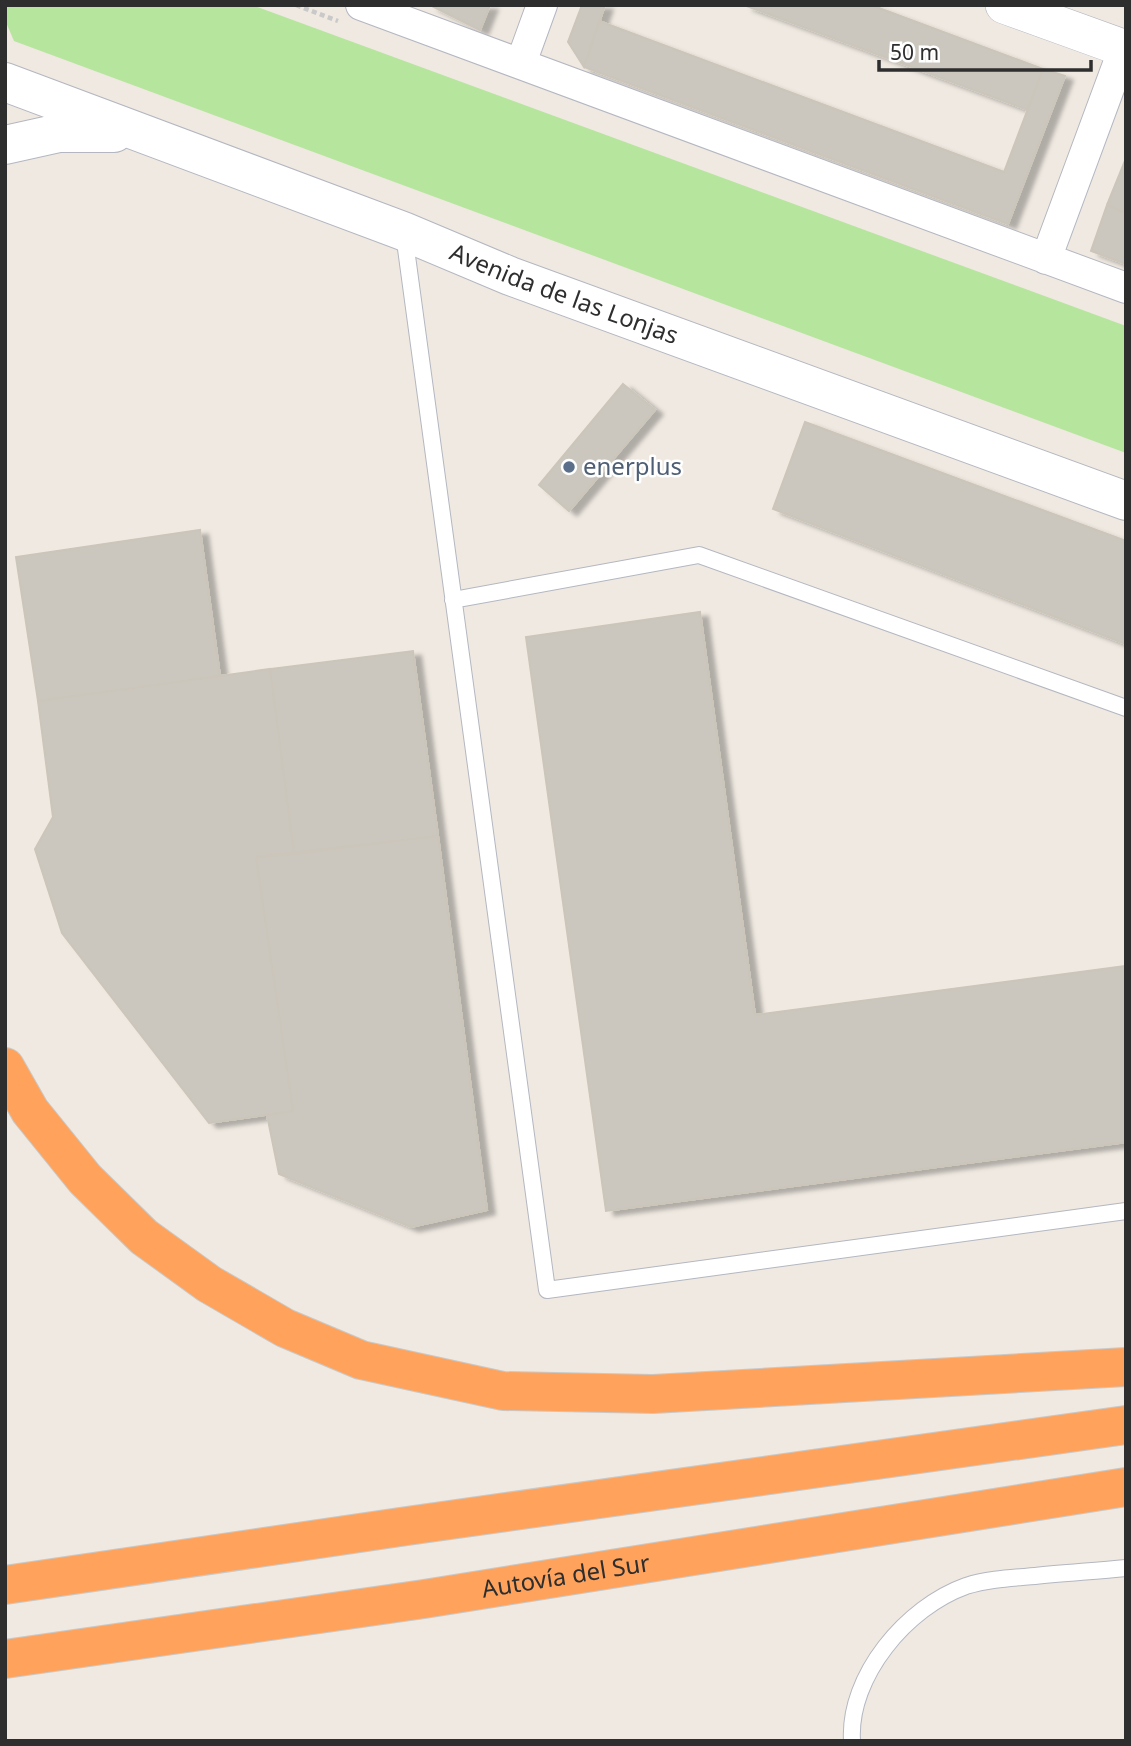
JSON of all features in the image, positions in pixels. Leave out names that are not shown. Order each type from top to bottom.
[{"type":"highway","points":[[5,1067],[30,1111],[85,1179],[144,1237],[209,1284],[285,1328],[361,1360],[503,1391],[653,1394],[1126,1367]]},
{"type":"highway","points":[[5,1585],[1126,1425]]},
{"type":"highway","name":"Autovía del Sur","points":[[5,1659],[424,1599],[1123,1489]]},
{"type":"main road","name":"Avenida de las Lonjas","points":[[5,82],[403,231],[499,273],[1126,501]]},
{"type":"main road","points":[[5,145],[59,133],[100,132],[150,137]]},
{"type":"street","points":[[361,5],[1126,288]]},
{"type":"street","points":[[522,64],[542,5]]},
{"type":"street","points":[[1003,5],[1125,46],[1046,259]]},
{"type":"lane","points":[[403,231],[547,1290],[1126,1211]]},
{"type":"lane","points":[[453,600],[699,555],[1126,708]]},
{"type":"lane","points":[[852,1741],[851,1730],[858,1696],[873,1662],[898,1632],[926,1608],[965,1587],[996,1579],[1126,1568]]},
{"type":"green space","points":[[5,5],[252,5],[1126,326],[1126,453],[14,41],[5,20]]},
{"type":"building","points":[[430,5],[490,5],[480,30]]},
{"type":"building","points":[[582,5],[605,5],[584,67],[568,42]]},
{"type":"building","points":[[744,5],[871,5],[1043,69],[1028,110]]},
{"type":"building","points":[[599,21],[1004,172],[1043,69],[1065,76],[1008,224],[584,67]]},
{"type":"building","points":[[1126,158],[1126,213],[1107,205]]},
{"type":"building","points":[[1107,205],[1126,213],[1126,264],[1091,251]]},
{"type":"building","points":[[623,384],[655,410],[569,511],[539,485]]},
{"type":"building","points":[[805,422],[1126,541],[1126,644],[773,509]]},
{"type":"building","points":[[200,530],[220,676],[38,701],[16,557]]},
{"type":"building","points":[[700,612],[755,1015],[1126,966],[1126,1142],[606,1211],[526,637]]},
{"type":"building","points":[[413,651],[438,836],[294,854],[270,669]]},
{"type":"building","points":[[270,669],[294,854],[256,857],[293,1111],[209,1123],[62,933],[35,849],[53,817],[38,701]]},
{"type":"building","points":[[438,836],[487,1210],[411,1227],[279,1174],[267,1115],[293,1111],[256,857]]},
{"type":"place","name":"enerplus","points":[[569,467]]}]
